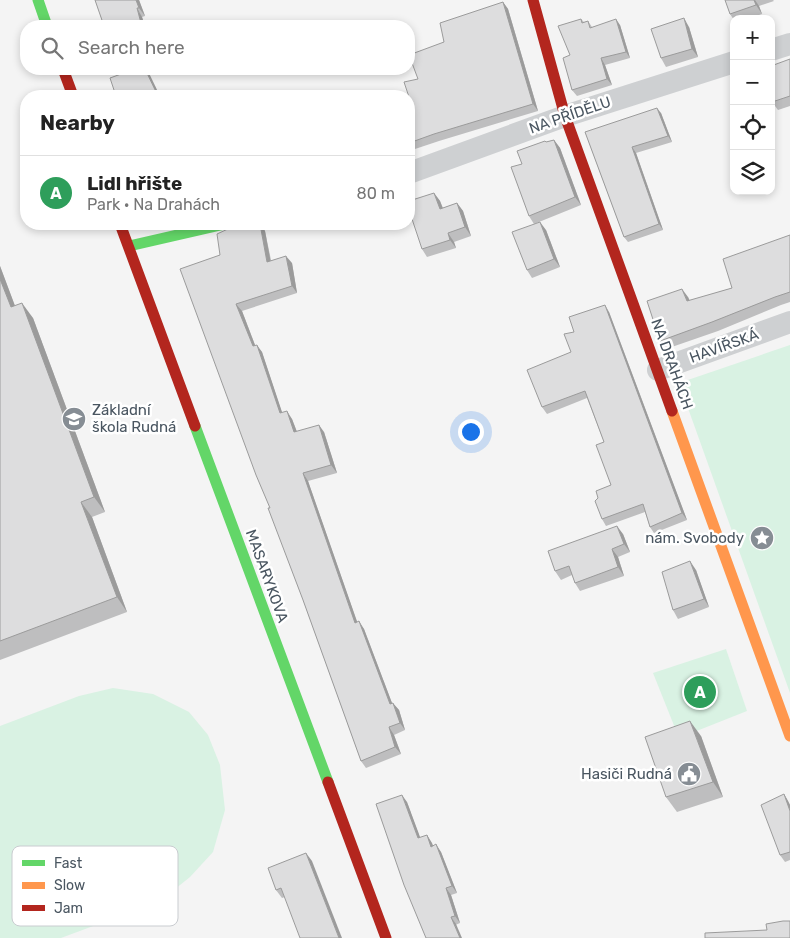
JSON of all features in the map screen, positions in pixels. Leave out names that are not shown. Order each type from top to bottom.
[{"type":"street","points":[[38,0],[45,20]]},
{"type":"street","name":"NA DRAHÁCH","points":[[533,0],[565,116],[790,736]]},
{"type":"street","points":[[775,49],[790,44]]},
{"type":"street","name":"NA PŘÍDĚLU","points":[[415,171],[565,116],[730,63]]},
{"type":"street","points":[[65,75],[71,90]]},
{"type":"street","name":"MASARYKOVA","points":[[122,230],[386,938]]},
{"type":"street","points":[[129,246],[199,230]]},
{"type":"street","name":"HAVÍŘSKÁ","points":[[658,370],[790,322]]},
{"type":"green space","name":"nám. Svobody","points":[[790,345],[790,693],[679,383]]},
{"type":"green space","points":[[726,649],[747,711],[679,738],[653,673]]},
{"type":"green space","points":[[113,688],[153,694],[189,712],[208,735],[220,765],[225,810],[213,852],[190,877],[178,887],[178,846],[12,846],[12,926],[93,926],[61,938],[0,938],[0,726],[79,696]]},
{"type":"building","points":[[95,0],[136,0],[140,20],[102,20]]},
{"type":"building","points":[[725,0],[754,0],[756,5],[730,14]]},
{"type":"building","points":[[503,2],[533,104],[415,141],[415,90],[407,90],[404,82],[418,79],[415,71],[415,53],[444,42],[440,23]]},
{"type":"building","points":[[684,18],[692,49],[661,58],[651,29]]},
{"type":"building","points":[[581,19],[582,23],[588,21],[590,28],[616,19],[626,52],[601,58],[607,79],[572,90],[563,58],[570,55],[558,26]]},
{"type":"building","points":[[790,59],[790,96],[775,101],[775,65]]},
{"type":"building","points":[[118,75],[148,75],[155,90],[114,90],[110,78]]},
{"type":"building","points":[[657,108],[668,136],[632,147],[659,224],[624,237],[585,132]]},
{"type":"building","points":[[554,140],[575,197],[529,216],[511,167],[522,164],[517,151],[545,141]]},
{"type":"building","points":[[434,193],[440,209],[457,203],[465,227],[448,233],[450,240],[422,249],[415,228],[415,199]]},
{"type":"building","points":[[540,222],[554,259],[527,270],[512,232]]},
{"type":"building","points":[[226,230],[261,230],[267,262],[286,256],[292,286],[236,304],[253,346],[257,345],[280,413],[287,411],[294,432],[319,425],[331,465],[303,473],[355,623],[359,621],[390,704],[393,703],[400,723],[389,727],[395,747],[361,761],[268,508],[270,508],[180,269],[220,255],[217,234]]},
{"type":"building","points":[[790,235],[790,292],[660,341],[647,301],[682,289],[687,301],[732,288],[723,259]]},
{"type":"building","points":[[0,279],[11,307],[22,303],[94,497],[81,502],[117,597],[0,641]]},
{"type":"building","points":[[605,305],[682,513],[650,527],[643,504],[602,519],[595,501],[598,498],[596,491],[611,485],[596,445],[604,442],[585,391],[542,407],[527,370],[571,352],[564,334],[574,332],[569,317]]},
{"type":"building","points":[[617,526],[624,544],[612,549],[618,567],[575,583],[569,566],[555,571],[548,551]]},
{"type":"building","points":[[690,561],[704,599],[673,610],[662,572]]},
{"type":"building","name":"Hasiči Rudná","points":[[690,721],[713,782],[666,797],[645,737]]},
{"type":"building","points":[[784,794],[790,811],[790,852],[780,855],[761,805]]},
{"type":"building","points":[[402,795],[418,838],[427,835],[431,847],[436,844],[452,886],[446,888],[455,916],[451,917],[460,938],[426,938],[404,885],[376,804]]},
{"type":"building","points":[[306,853],[339,938],[300,938],[281,888],[276,890],[268,868]]},
{"type":"building","points":[[790,921],[790,938],[705,938],[705,933],[767,930],[766,924]]},
{"type":"traffic: fast","points":[[38,0],[45,20]]},
{"type":"traffic: fast","points":[[129,246],[199,230]]},
{"type":"traffic: fast","points":[[195,426],[328,782]]},
{"type":"traffic: slow","points":[[672,411],[790,736]]},
{"type":"traffic: jam","points":[[533,0],[565,116],[672,411]]},
{"type":"traffic: jam","points":[[65,75],[71,90]]},
{"type":"traffic: jam","points":[[122,230],[195,426]]},
{"type":"traffic: jam","points":[[328,782],[386,938]]},
{"type":"place","name":"Základní škola Rudná","points":[[74,419]]},
{"type":"place","name":"nám. Svobody","points":[[762,538]]},
{"type":"place","name":"Lidl hřište","points":[[700,692]]},
{"type":"place","name":"Hasiči Rudná","points":[[689,774]]}]
